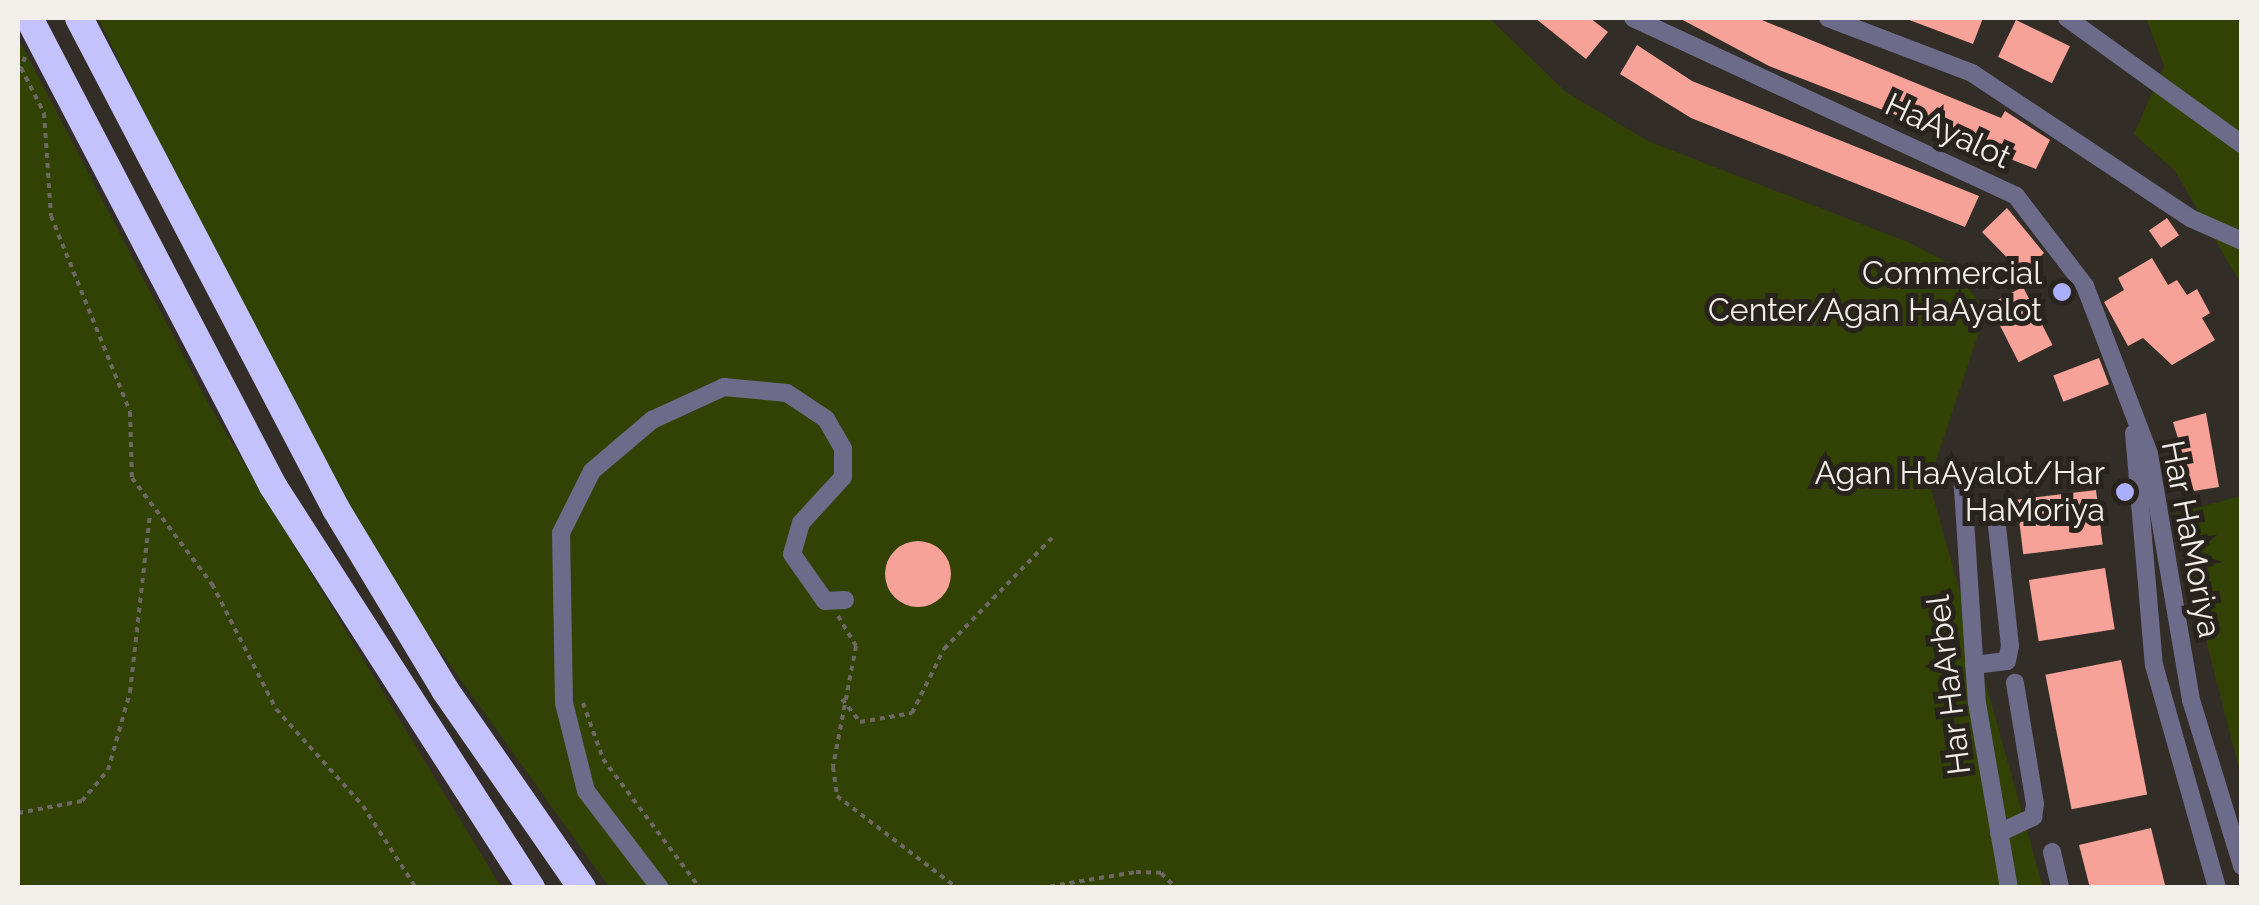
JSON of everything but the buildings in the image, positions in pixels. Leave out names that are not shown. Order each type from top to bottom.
[{"type":"highway","points":[[29,18],[273,486],[532,888]]},
{"type":"highway","points":[[79,18],[336,509],[445,690],[582,888]]},
{"type":"street","name":"HaAyalot","points":[[1633,18],[2016,196],[2085,286],[2132,407]]},
{"type":"street","points":[[1828,18],[1972,73],[2190,218],[2242,241]]},
{"type":"street","points":[[2067,18],[2242,144]]},
{"type":"street","points":[[660,888],[586,791],[564,680],[561,533],[592,471],[652,420],[724,387],[787,393],[826,419],[843,450],[843,477],[801,523],[792,554],[824,601],[845,600]]},
{"type":"street","name":"Har HaMoriya","points":[[2132,407],[2149,454],[2191,700],[2242,866]]},
{"type":"street","name":"Har HaMoriya","points":[[2132,407],[2154,665],[2217,888]]},
{"type":"street","name":"Har HaArbel","points":[[1962,473],[1974,666],[2008,888]]},
{"type":"street","points":[[1974,666],[2007,661],[2010,646],[1995,509]]},
{"type":"street","points":[[1999,833],[2033,818],[2036,804],[2015,683]]},
{"type":"street","points":[[2052,852],[2060,888]]},
{"type":"path","points":[[21,68],[27,54]]},
{"type":"path","points":[[18,61],[44,113],[51,216],[130,412],[132,478],[151,512],[212,584],[276,709],[363,806],[416,888]]},
{"type":"path","points":[[18,813],[82,801],[108,770],[130,692],[141,528],[151,512]]},
{"type":"path","points":[[842,698],[860,722],[912,713],[944,649],[1052,538]]},
{"type":"path","points":[[824,601],[856,646],[842,698],[837,796],[957,888]]},
{"type":"path","points":[[564,680],[586,707],[603,760],[700,888]]},
{"type":"path","points":[[1040,888],[1136,872],[1160,873],[1176,888]]},
{"type":"green space","points":[[98,18],[1489,18],[1566,92],[1648,141],[1910,243],[1950,264],[1986,311],[1929,482],[2043,887],[609,887],[340,511]]},
{"type":"green space","points":[[2146,18],[2241,18],[2241,284],[2175,171],[2134,134],[2164,66]]},
{"type":"green space","points":[[18,38],[209,405],[501,887],[18,887]]},
{"type":"green space","points":[[2242,496],[2241,777],[2174,514]]},
{"type":"place","name":"Commercial Center/Agan HaAyalot","points":[[2062,292]]},
{"type":"place","name":"Agan HaAyalot/Har HaMoriya","points":[[2125,492]]}]
